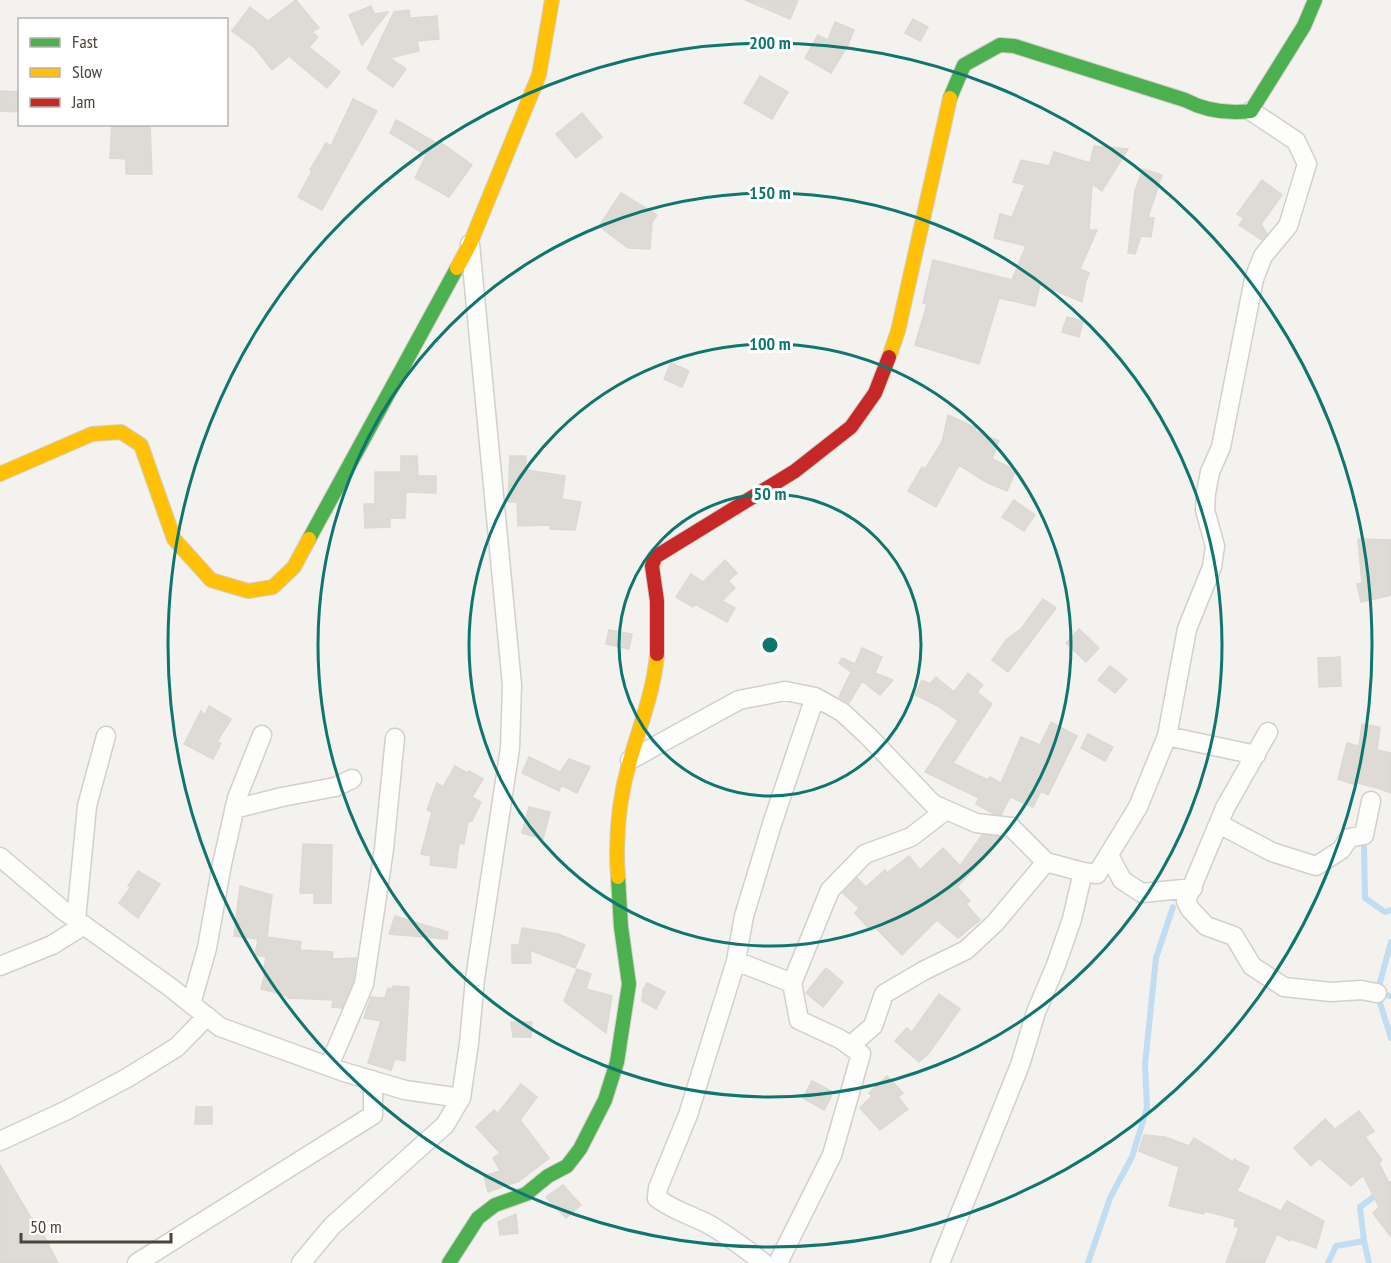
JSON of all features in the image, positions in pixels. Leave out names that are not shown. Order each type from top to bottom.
[{"type":"street","points":[[0,474],[92,434],[121,432],[141,445],[174,539],[212,580],[248,591],[273,587],[294,567],[470,244],[539,75],[552,0]]},
{"type":"street","points":[[1251,111],[1304,26],[1315,0]]},
{"type":"street","points":[[449,1263],[478,1218],[495,1205],[526,1194],[548,1176],[567,1166],[580,1149],[605,1100],[617,1062],[629,984],[621,927],[616,852],[619,808],[630,760],[655,678],[658,647],[657,601],[652,566],[655,557],[795,471],[851,427],[875,393],[898,331],[950,97],[964,65],[1000,45],[1014,46],[1185,100],[1200,109],[1236,114],[1251,111],[1296,141],[1307,164],[1288,225],[1263,256],[1254,279],[1221,447],[1210,472],[1206,492],[1205,510],[1215,546],[1212,567],[1187,629],[1167,736],[1138,807],[1097,874],[1046,862],[1011,827],[976,823],[933,804],[842,712],[815,697],[785,691],[739,700],[630,760]]},
{"type":"street","points":[[301,1263],[332,1226],[445,1125],[461,1098],[475,979],[510,748],[512,685],[470,244]]},
{"type":"street","points":[[764,1263],[746,1248],[708,1224],[665,1205],[657,1198],[658,1188],[688,1115],[736,961],[744,916],[815,697]]},
{"type":"street","points":[[1268,732],[1225,808],[1186,901],[1190,909],[1206,926],[1234,936],[1252,966],[1284,987],[1331,992],[1361,990],[1377,993]]},
{"type":"street","points":[[191,1004],[207,948],[234,809],[262,735]]},
{"type":"street","points":[[0,966],[52,945],[80,922],[87,806],[106,736]]},
{"type":"street","points":[[1167,736],[1256,754]]},
{"type":"street","points":[[329,1066],[364,984],[384,849],[395,738]]},
{"type":"street","points":[[234,809],[335,787],[352,778]]},
{"type":"street","points":[[1219,824],[1272,852],[1316,866],[1341,850],[1349,838],[1364,836],[1371,801]]},
{"type":"street","points":[[778,1263],[832,1155],[861,1053],[840,1039],[799,1020],[792,983],[830,890],[865,854],[911,837],[946,810]]},
{"type":"street","points":[[1108,855],[1122,880],[1142,893],[1193,888]]},
{"type":"street","points":[[0,857],[80,922],[219,1027],[405,1090],[461,1098]]},
{"type":"street","points":[[850,1046],[873,1026],[884,994],[923,971],[966,950],[995,923],[1046,862]]},
{"type":"street","points":[[940,1263],[1020,1065],[1036,1012],[1072,919],[1083,872]]},
{"type":"street","points":[[736,961],[792,983]]},
{"type":"street","points":[[0,1141],[65,1111],[127,1078],[177,1047],[207,1016]]},
{"type":"street","points":[[137,1263],[373,1115],[373,1080]]},
{"type":"building","points":[[296,0],[319,28],[312,32],[318,37],[309,47],[340,72],[327,88],[289,56],[272,70],[255,48],[232,31],[250,7],[268,21]]},
{"type":"building","points":[[745,0],[798,0],[790,19]]},
{"type":"building","points":[[371,6],[374,14],[388,12],[362,45],[349,15]]},
{"type":"building","points":[[409,10],[410,18],[437,16],[439,39],[417,41],[419,51],[390,58],[406,69],[393,87],[367,69],[394,12]]},
{"type":"building","points":[[913,19],[928,27],[920,41],[905,33]]},
{"type":"building","points":[[835,22],[854,30],[831,73],[805,58],[818,35],[828,40]]},
{"type":"building","points":[[760,76],[788,92],[772,119],[744,103]]},
{"type":"building","points":[[0,91],[18,92],[18,112],[0,111]]},
{"type":"building","points":[[353,99],[377,111],[322,210],[298,197],[326,143],[331,146]]},
{"type":"building","points":[[582,113],[602,137],[576,158],[556,134]]},
{"type":"building","points":[[396,120],[438,144],[440,142],[472,165],[449,197],[415,178],[426,155],[390,133]]},
{"type":"building","points":[[112,126],[150,126],[152,174],[126,174],[126,159],[110,158]]},
{"type":"building","points":[[1094,146],[1128,149],[1102,191],[1092,184],[1089,230],[1097,230],[1080,269],[1089,273],[1082,302],[1040,284],[1035,306],[999,298],[979,364],[915,345],[927,304],[923,303],[933,260],[1012,280],[1026,246],[994,238],[1000,214],[1012,217],[1025,185],[1013,182],[1021,160],[1049,166],[1054,152],[1090,163]]},
{"type":"building","points":[[1143,169],[1162,175],[1148,217],[1154,218],[1151,237],[1141,236],[1135,254],[1128,253],[1135,191]]},
{"type":"building","points":[[1262,180],[1282,195],[1261,224],[1267,234],[1262,240],[1239,225],[1244,218],[1237,214]]},
{"type":"building","points":[[621,193],[657,215],[652,222],[650,249],[628,248],[599,226]]},
{"type":"building","points":[[1067,317],[1083,321],[1079,337],[1062,332]]},
{"type":"building","points":[[671,363],[689,371],[682,387],[664,379]]},
{"type":"building","points":[[948,415],[976,428],[975,431],[999,441],[992,459],[1016,470],[1007,491],[986,482],[959,465],[936,507],[908,491],[922,467],[925,469],[942,442]]},
{"type":"building","points":[[401,456],[417,456],[418,476],[436,476],[436,493],[406,492],[405,518],[390,518],[390,527],[365,528],[364,504],[375,504],[375,472],[401,472]]},
{"type":"building","points":[[510,456],[526,456],[526,470],[565,476],[562,499],[581,502],[575,530],[550,529],[551,525],[518,526],[517,502],[508,502]]},
{"type":"building","points":[[1014,500],[1035,515],[1024,531],[1002,517]]},
{"type":"building","points":[[1358,539],[1391,540],[1391,595],[1361,602],[1357,584],[1362,583]]},
{"type":"building","points":[[725,560],[737,573],[728,581],[735,588],[722,601],[735,608],[727,622],[695,604],[693,607],[676,597],[691,574],[703,582]]},
{"type":"building","points":[[1043,599],[1056,608],[1008,672],[992,660],[1007,639],[1021,629]]},
{"type":"building","points":[[1079,629],[1099,648],[1086,662],[1066,643]]},
{"type":"building","points":[[609,630],[632,634],[629,649],[606,644]]},
{"type":"building","points":[[862,648],[882,657],[875,673],[893,680],[880,695],[862,681],[849,703],[839,697],[851,672],[839,663],[842,658],[855,664]]},
{"type":"building","points":[[1340,657],[1341,686],[1319,687],[1318,658]]},
{"type":"building","points":[[1110,666],[1127,679],[1115,693],[1098,680]]},
{"type":"building","points":[[968,673],[983,685],[977,692],[992,704],[953,763],[988,780],[990,777],[1001,783],[1021,737],[1040,745],[1051,722],[1077,736],[1048,795],[1041,791],[1033,807],[1010,797],[1001,815],[994,814],[976,804],[979,798],[925,772],[958,721],[938,706],[915,695],[922,680],[930,684],[936,677],[954,692]]},
{"type":"building","points":[[209,706],[231,719],[217,742],[221,743],[213,759],[184,744],[201,711],[205,715]]},
{"type":"building","points":[[1362,724],[1380,727],[1377,750],[1391,753],[1391,793],[1338,779],[1347,743],[1359,746]]},
{"type":"building","points":[[1088,734],[1113,747],[1105,761],[1081,748]]},
{"type":"building","points":[[529,757],[560,772],[569,759],[590,767],[577,793],[561,785],[559,791],[522,773]]},
{"type":"building","points":[[455,766],[483,779],[472,797],[481,802],[472,821],[468,821],[464,844],[459,843],[456,868],[430,865],[431,856],[421,854],[432,812],[427,810],[437,783],[443,787]]},
{"type":"building","points":[[529,807],[550,812],[543,839],[522,833]]},
{"type":"building","points":[[982,835],[1002,837],[957,887],[970,901],[966,904],[980,920],[958,938],[937,920],[902,955],[875,927],[871,931],[855,913],[859,908],[843,893],[857,878],[866,887],[885,870],[887,873],[909,856],[920,870],[943,848],[960,866]]},
{"type":"building","points":[[303,844],[332,845],[331,903],[314,903],[314,893],[300,893]]},
{"type":"building","points":[[138,871],[160,884],[138,918],[119,903],[131,887],[128,886]]},
{"type":"building","points":[[240,886],[272,895],[267,937],[301,942],[300,950],[333,952],[332,959],[356,958],[353,981],[342,1008],[332,1007],[333,1000],[288,998],[288,996],[261,989],[266,969],[264,969],[266,957],[255,955],[258,939],[234,936]]},
{"type":"building","points":[[395,916],[448,932],[447,939],[389,934]]},
{"type":"building","points":[[522,928],[558,934],[585,945],[575,968],[530,950],[531,963],[512,963],[512,945],[519,945]]},
{"type":"building","points":[[826,968],[843,982],[823,1007],[806,993]]},
{"type":"building","points":[[577,969],[591,974],[586,989],[612,996],[606,1033],[564,1001]]},
{"type":"building","points":[[647,983],[665,992],[656,1009],[642,1001],[643,990]]},
{"type":"building","points":[[393,986],[409,987],[405,1061],[395,1059],[391,1070],[368,1063],[381,1021],[364,1018],[371,997],[385,998],[388,988],[393,989]]},
{"type":"building","points":[[939,994],[960,1009],[929,1053],[919,1062],[895,1041],[907,1028],[912,1032]]},
{"type":"building","points":[[511,1022],[532,1022],[531,1037],[513,1037]]},
{"type":"building","points":[[887,1076],[903,1093],[898,1097],[908,1109],[880,1130],[860,1108],[872,1096],[869,1093]]},
{"type":"building","points":[[812,1081],[831,1091],[831,1097],[824,1110],[803,1098]]},
{"type":"building","points":[[521,1084],[537,1097],[520,1120],[549,1158],[519,1181],[488,1192],[484,1176],[500,1171],[493,1158],[500,1153],[476,1127],[494,1110],[498,1113]]},
{"type":"building","points":[[196,1107],[212,1107],[212,1124],[195,1124]]},
{"type":"building","points":[[1359,1111],[1374,1131],[1365,1137],[1382,1160],[1379,1163],[1391,1187],[1391,1237],[1373,1213],[1379,1207],[1363,1175],[1351,1186],[1319,1158],[1311,1166],[1294,1148],[1325,1119],[1335,1129]]},
{"type":"building","points":[[1144,1135],[1165,1137],[1189,1146],[1194,1138],[1233,1162],[1234,1159],[1249,1167],[1237,1191],[1281,1211],[1287,1201],[1324,1221],[1316,1248],[1291,1239],[1290,1241],[1277,1234],[1264,1263],[1226,1263],[1239,1228],[1234,1226],[1236,1219],[1169,1206],[1179,1167],[1139,1151]]},
{"type":"building","points":[[0,1165],[42,1237],[44,1236],[58,1263],[0,1263]]},
{"type":"building","points":[[563,1185],[581,1205],[566,1218],[546,1197]]},
{"type":"building","points":[[516,1214],[518,1233],[500,1235],[498,1222]]},
{"type":"waterway","points":[[1364,846],[1365,898],[1385,912],[1391,910]]},
{"type":"waterway","points":[[1088,1263],[1110,1198],[1132,1157],[1147,1108],[1145,1064],[1156,958],[1173,907]]},
{"type":"waterway","points":[[1391,942],[1377,993],[1391,1038]]},
{"type":"waterway","points":[[1378,993],[1391,996]]},
{"type":"waterway","points":[[1328,1263],[1336,1246],[1364,1241],[1360,1207],[1391,1184]]},
{"type":"waterway","points":[[1364,1241],[1369,1263]]},
{"type":"traffic: fast","points":[[950,98],[964,65],[1000,45],[1014,46],[1209,109],[1225,112],[1251,111],[1304,26],[1315,0]]},
{"type":"traffic: fast","points":[[309,539],[457,268]]},
{"type":"traffic: fast","points":[[449,1263],[478,1218],[495,1205],[526,1194],[548,1176],[567,1166],[580,1149],[605,1100],[617,1062],[629,984],[621,927],[618,877]]},
{"type":"traffic: slow","points":[[457,268],[470,244],[539,75],[552,0]]},
{"type":"traffic: slow","points":[[889,357],[898,331],[950,98]]},
{"type":"traffic: slow","points":[[0,474],[92,434],[121,432],[141,445],[174,539],[211,580],[248,591],[273,587],[294,567],[309,539]]},
{"type":"traffic: slow","points":[[618,877],[617,846],[621,801],[650,693],[657,654]]},
{"type":"traffic: jam","points":[[657,654],[657,601],[652,566],[655,557],[795,471],[851,427],[875,393],[889,357]]}]
